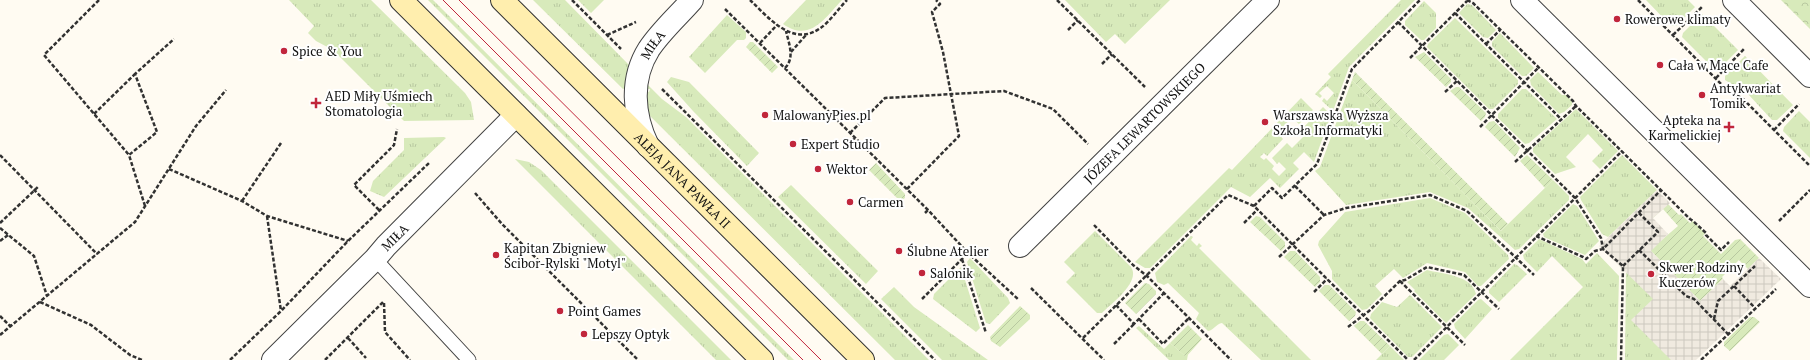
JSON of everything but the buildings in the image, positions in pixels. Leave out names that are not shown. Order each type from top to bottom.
[{"type":"main road","points":[[401,0],[762,360]]},
{"type":"main road","name":"ALEJA JANA PAWŁA II","points":[[502,0],[863,360]]},
{"type":"street","name":"MIŁA","points":[[648,146],[642,133],[636,109],[635,96],[639,74],[643,61],[652,45],[692,0]]},
{"type":"street","name":"JÓZEFA LEWARTOWSKIEGO","points":[[1020,246],[1268,0]]},
{"type":"street","points":[[1522,0],[1810,286]]},
{"type":"street","points":[[1734,0],[1810,76]]},
{"type":"street","name":"MIŁA","points":[[273,360],[375,259],[386,246],[516,115]]},
{"type":"lane","points":[[375,259],[469,360]]},
{"type":"path","points":[[99,0],[44,55],[129,155],[145,207]]},
{"type":"path","points":[[572,0],[627,54]]},
{"type":"path","points":[[750,0],[777,25],[786,31],[806,34],[820,29],[847,0]]},
{"type":"path","points":[[907,189],[959,136],[943,52],[932,12],[940,4],[936,0]]},
{"type":"path","points":[[1057,0],[1162,105]]},
{"type":"path","points":[[1254,206],[1272,188],[1282,198],[1317,164],[1352,69],[1420,0]]},
{"type":"path","points":[[1410,58],[1467,0],[1473,3],[1573,101],[1576,106],[1690,219],[1694,220],[1721,250],[1746,223]]},
{"type":"path","points":[[1638,0],[1725,88],[1743,99],[1810,166]]},
{"type":"path","points":[[1673,35],[1702,7]]},
{"type":"path","points":[[725,9],[928,210],[968,253],[1018,300]]},
{"type":"path","points":[[1455,13],[1561,119]]},
{"type":"path","points":[[1068,30],[1078,20]]},
{"type":"path","points":[[1398,22],[1575,198],[1601,238],[1603,249],[1623,266]]},
{"type":"path","points":[[760,43],[777,25]]},
{"type":"path","points":[[1486,44],[1500,30]]},
{"type":"path","points":[[780,68],[789,64],[791,52],[786,31]]},
{"type":"path","points":[[791,52],[806,34]]},
{"type":"path","points":[[94,114],[135,74],[174,40]]},
{"type":"path","points":[[1716,78],[1744,49]]},
{"type":"path","points":[[1102,64],[1112,54]]},
{"type":"path","points":[[1480,127],[1538,68]]},
{"type":"path","points":[[129,155],[157,132],[135,74]]},
{"type":"path","points":[[1445,92],[1457,81]]},
{"type":"path","points":[[661,88],[935,360]]},
{"type":"path","points":[[0,335],[135,222],[196,126],[226,90]]},
{"type":"path","points":[[850,133],[885,98],[1004,91],[1052,109],[1105,162]]},
{"type":"path","points":[[1774,130],[1799,104]]},
{"type":"path","points":[[1515,162],[1526,150],[1576,106]]},
{"type":"path","points":[[379,210],[354,185],[394,145],[397,129]]},
{"type":"path","points":[[242,201],[281,144]]},
{"type":"path","points":[[1414,360],[1622,151]]},
{"type":"path","points":[[0,155],[97,254]]},
{"type":"path","points":[[230,360],[281,311],[379,210],[431,161]]},
{"type":"path","points":[[169,170],[242,201],[267,216],[348,241]]},
{"type":"path","points":[[0,223],[39,186]]},
{"type":"path","points":[[1295,186],[1324,214]]},
{"type":"path","points":[[1536,236],[1586,259],[1595,251],[1603,249],[1661,190]]},
{"type":"path","points":[[1775,225],[1810,190]]},
{"type":"path","points":[[472,191],[502,224],[638,360]]},
{"type":"path","points":[[1083,338],[1228,195],[1258,209],[1408,360]]},
{"type":"path","points":[[1279,257],[1324,214],[1346,208],[1430,195],[1467,211],[1534,275]]},
{"type":"path","points":[[1244,223],[1258,209]]},
{"type":"path","points":[[925,213],[928,210]]},
{"type":"path","points":[[1621,360],[1623,266],[1658,232],[1639,214]]},
{"type":"path","points":[[267,216],[281,311]]},
{"type":"path","points":[[1094,225],[1231,360]]},
{"type":"path","points":[[0,228],[34,256],[47,296]]},
{"type":"path","points":[[0,241],[8,235]]},
{"type":"path","points":[[1714,319],[1718,301],[1773,249]]},
{"type":"path","points":[[1639,250],[1686,296],[1694,299],[1728,334]]},
{"type":"path","points":[[922,299],[968,253]]},
{"type":"path","points":[[962,259],[986,333]]},
{"type":"path","points":[[1348,327],[1400,281],[1405,280],[1427,267],[1464,275],[1499,310]]},
{"type":"path","points":[[1701,360],[1794,271]]},
{"type":"path","points":[[1314,292],[1327,280]]},
{"type":"path","points":[[1400,281],[1465,345]]},
{"type":"path","points":[[1734,286],[1755,308]]},
{"type":"path","points":[[1031,288],[1104,360]]},
{"type":"path","points":[[1114,344],[1164,293]]},
{"type":"path","points":[[40,302],[91,325],[130,355],[142,360]]},
{"type":"path","points":[[384,302],[385,332],[410,360]]},
{"type":"path","points":[[1116,305],[1134,324]]},
{"type":"path","points":[[0,316],[10,326]]},
{"type":"path","points":[[1138,319],[1164,344],[1189,318]]},
{"type":"path","points":[[348,338],[366,358]]},
{"type":"path","points":[[130,355],[131,360]]},
{"type":"green space","points":[[289,0],[371,0],[465,93],[471,102],[474,120],[404,121],[333,50],[316,41],[308,33],[314,26]]},
{"type":"green space","points":[[428,0],[433,0],[794,360],[788,360]]},
{"type":"green space","points":[[533,0],[565,0],[630,66],[625,88],[623,89]]},
{"type":"green space","points":[[578,0],[604,0],[591,13]]},
{"type":"green space","points":[[806,0],[842,0],[823,21],[809,30],[801,31],[783,24]]},
{"type":"green space","points":[[1065,0],[1170,0],[1125,44],[1115,34],[1106,42]]},
{"type":"green space","points":[[1401,0],[1415,0],[1349,67],[1333,111],[1322,101],[1324,98],[1327,101],[1334,93],[1327,86],[1319,93],[1322,96],[1320,98],[1315,94],[1331,77],[1328,74]]},
{"type":"green space","points":[[1646,0],[1688,0],[1695,7],[1676,26],[1671,26]]},
{"type":"green space","points":[[1781,0],[1810,0],[1810,29]]},
{"type":"green space","points":[[1424,1],[1436,13],[1436,28],[1424,40],[1421,40],[1405,25],[1405,21]]},
{"type":"green space","points":[[1467,4],[1472,5],[1496,30],[1488,38],[1483,37],[1459,13]]},
{"type":"green space","points":[[1702,14],[1738,50],[1719,69],[1714,69],[1682,37],[1683,33]]},
{"type":"green space","points":[[727,15],[746,32],[746,38],[744,40],[737,40],[705,73],[689,57]]},
{"type":"green space","points":[[1455,18],[1518,80],[1518,84],[1493,109],[1489,109],[1427,47],[1428,44]]},
{"type":"green space","points":[[1500,33],[1534,68],[1526,76],[1522,76],[1492,46],[1492,42]]},
{"type":"green space","points":[[750,42],[753,42],[778,67],[772,73],[746,47]]},
{"type":"green space","points":[[1424,52],[1451,79],[1451,82],[1446,87],[1415,57]]},
{"type":"green space","points":[[1745,56],[1793,105],[1777,120],[1772,120],[1748,94],[1725,80],[1725,76]]},
{"type":"green space","points":[[1355,72],[1508,224],[1501,231],[1352,80]]},
{"type":"green space","points":[[1538,72],[1562,95],[1566,95],[1572,101],[1572,105],[1564,112],[1559,114],[1531,85],[1530,80]]},
{"type":"green space","points":[[671,77],[689,82],[759,153],[747,166],[667,82]]},
{"type":"green space","points":[[1352,80],[1501,231],[1553,180],[1569,196],[1569,200],[1519,249],[1515,250],[1468,208],[1430,192],[1346,205],[1315,171],[1320,167]]},
{"type":"green space","points":[[648,85],[662,99],[686,117],[929,360],[895,360],[645,111],[647,91],[649,92],[650,89],[647,89]]},
{"type":"green space","points":[[1456,87],[1459,87],[1486,113],[1485,117],[1481,121],[1450,91]]},
{"type":"green space","points":[[1522,89],[1526,89],[1557,119],[1529,143],[1525,144],[1498,118],[1498,114]]},
{"type":"green space","points":[[1301,98],[1313,110],[1299,124],[1292,118],[1277,132],[1283,139],[1267,156],[1264,153],[1260,157],[1264,160],[1266,158],[1274,166],[1272,169],[1279,176],[1286,169],[1279,162],[1277,164],[1272,158],[1287,143],[1292,148],[1307,133],[1303,128],[1323,107],[1331,115],[1314,162],[1304,152],[1293,163],[1299,169],[1280,188],[1270,178],[1250,197],[1231,187],[1150,268],[1145,268],[1135,262],[1229,168],[1232,170]]},
{"type":"green space","points":[[1576,109],[1618,151],[1600,169],[1592,161],[1603,150],[1588,134],[1566,157],[1576,167],[1555,174],[1533,152],[1533,148]]},
{"type":"green space","points":[[1799,111],[1810,122],[1810,158],[1783,131],[1784,127]]},
{"type":"green space","points":[[1494,121],[1520,148],[1515,157],[1485,127],[1489,122]]},
{"type":"green space","points":[[404,138],[446,138],[384,197],[370,191],[373,181],[404,150]]},
{"type":"green space","points":[[1527,155],[1553,180],[1545,188],[1520,161]]},
{"type":"green space","points":[[1622,155],[1657,190],[1608,237],[1602,234],[1580,197]]},
{"type":"green space","points":[[515,159],[529,162],[541,170],[731,360],[716,360]]},
{"type":"green space","points":[[876,163],[905,194],[905,198],[900,201],[869,170]]},
{"type":"green space","points":[[791,185],[878,271],[866,284],[778,197]]},
{"type":"green space","points":[[1660,196],[1679,215],[1681,214],[1690,223],[1693,221],[1705,233],[1703,236],[1721,254],[1735,240],[1740,239],[1759,258],[1748,269],[1739,260],[1722,277],[1723,279],[1700,301],[1650,250],[1678,226],[1663,209],[1653,218]]},
{"type":"green space","points":[[1430,198],[1465,213],[1508,255],[1509,259],[1481,286],[1478,286],[1465,272],[1427,263],[1403,278],[1394,269],[1375,286],[1382,294],[1367,309],[1362,310],[1332,279],[1332,271],[1318,245],[1319,241],[1345,212]]},
{"type":"green space","points":[[1573,204],[1577,206],[1599,241],[1585,255],[1544,237],[1543,234]]},
{"type":"green space","points":[[1256,216],[1260,217],[1285,242],[1285,247],[1281,251],[1250,222]]},
{"type":"green space","points":[[1095,231],[1131,267],[1133,273],[1129,286],[1102,313],[1097,313],[1066,282],[1075,273],[1064,262]]},
{"type":"green space","points":[[1191,236],[1193,237],[1191,240],[1197,246],[1199,243],[1202,246],[1199,248],[1311,360],[1261,360],[1222,323],[1208,331],[1196,319],[1199,313],[1168,283],[1164,285],[1157,282],[1155,273]]},
{"type":"green space","points":[[1539,239],[1582,259],[1586,264],[1597,253],[1619,276],[1617,360],[1510,360],[1583,287],[1552,256],[1537,272],[1524,259],[1523,255]]},
{"type":"green space","points":[[1290,251],[1295,251],[1320,277],[1320,282],[1315,287],[1284,257]]},
{"type":"green space","points":[[970,258],[1008,298],[1010,303],[990,324],[986,323],[967,262]]},
{"type":"green space","points":[[1514,264],[1527,274],[1499,302],[1489,293],[1489,290]]},
{"type":"green space","points":[[961,267],[980,328],[976,332],[933,299],[934,294]]},
{"type":"green space","points":[[1626,269],[1705,351],[1684,360],[1625,360]]},
{"type":"green space","points":[[1427,270],[1456,276],[1463,279],[1469,283],[1476,294],[1446,323],[1407,282]]},
{"type":"green space","points":[[1145,283],[1149,284],[1156,291],[1156,294],[1136,314],[1125,303]]},
{"type":"green space","points":[[1325,285],[1329,285],[1356,312],[1355,316],[1349,321],[1319,291]]},
{"type":"green space","points":[[894,287],[914,307],[988,360],[942,360],[881,299]]},
{"type":"green space","points":[[1410,295],[1442,327],[1412,357],[1408,357],[1370,318],[1371,314],[1382,302],[1397,307]]},
{"type":"green space","points":[[1481,299],[1492,309],[1465,339],[1455,328],[1454,324],[1478,300]]},
{"type":"green space","points":[[1020,306],[1030,315],[1030,319],[1000,347],[991,341],[990,337]]},
{"type":"green space","points":[[1750,317],[1754,317],[1760,322],[1730,351],[1724,346],[1724,342]]},
{"type":"green space","points":[[1360,321],[1364,321],[1390,346],[1382,354],[1354,326]]},
{"type":"green space","points":[[1188,325],[1202,339],[1186,357],[1170,343]]},
{"type":"green space","points":[[1139,326],[1164,349],[1170,343],[1185,356],[1188,354],[1187,360],[1169,360],[1136,328]]},
{"type":"green space","points":[[1448,334],[1459,345],[1444,360],[1419,360],[1444,335]]},
{"type":"green space","points":[[1390,346],[1404,360],[1376,360]]},
{"type":"shaded area","name":"Skwer Rodziny Kuczerów","points":[[1657,190],[1670,203],[1653,218],[1668,234],[1651,251],[1700,301],[1723,279],[1730,286],[1759,258],[1781,279],[1696,360],[1671,360],[1631,320],[1653,299],[1599,246]]},
{"type":"tram line","points":[[443,0],[803,360]]},
{"type":"tram line","points":[[459,0],[821,360]]},
{"type":"place","name":"Rowerowe klimaty","points":[[1617,19]]},
{"type":"place","name":"Spice & You","points":[[284,51]]},
{"type":"place","name":"Cała w Mące Cafe","points":[[1660,65]]},
{"type":"place","name":"Antykwariat Tomik","points":[[1702,95]]},
{"type":"place","name":"AED Miły Uśmiech Stomatologia","points":[[316,103]]},
{"type":"place","name":"MalowanyPies.pl","points":[[765,115]]},
{"type":"place","name":"Warszawska Wyższa Szkoła Informatyki","points":[[1265,122]]},
{"type":"place","name":"Apteka na Karmelickiej","points":[[1729,127]]},
{"type":"place","name":"Expert Studio","points":[[793,144]]},
{"type":"place","name":"Wektor","points":[[818,169]]},
{"type":"place","name":"Carmen","points":[[850,202]]},
{"type":"place","name":"Ślubne Atelier","points":[[899,251]]},
{"type":"place","name":"Kapitan Zbigniew Ścibor-Rylski \"Motyl\"","points":[[496,255]]},
{"type":"place","name":"Salonik","points":[[922,273]]},
{"type":"place","name":"Skwer Rodziny Kuczerów","points":[[1651,274]]},
{"type":"place","name":"Point Games","points":[[560,311]]},
{"type":"place","name":"Lepszy Optyk","points":[[584,334]]}]
